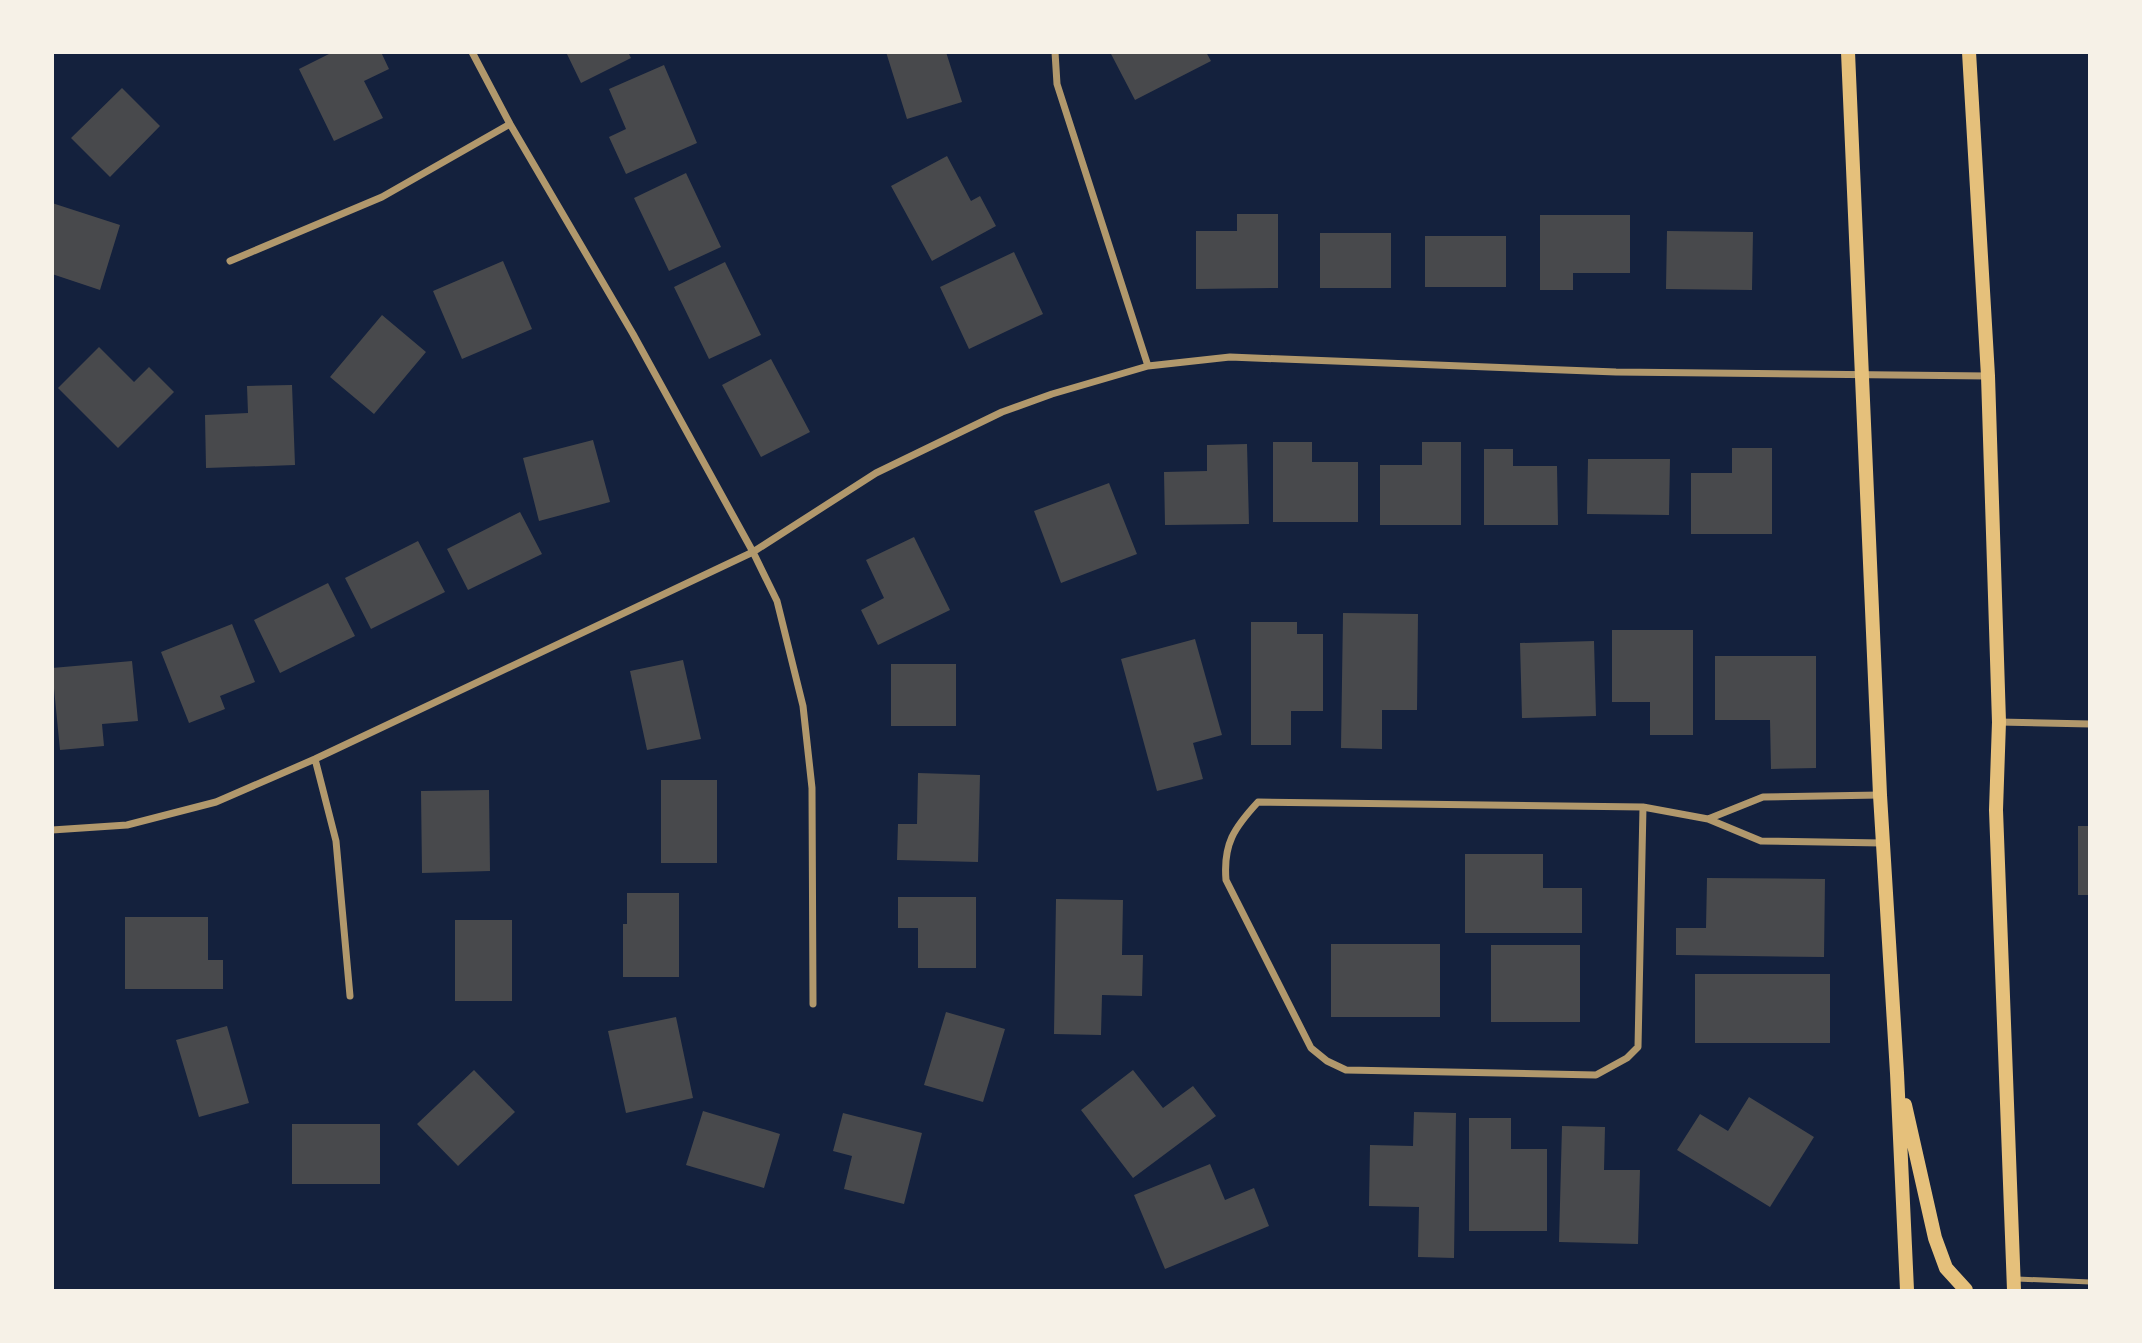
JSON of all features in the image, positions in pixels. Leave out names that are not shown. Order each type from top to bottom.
[{"type":"main road","points":[[1848,52],[1882,843],[1898,1073],[1907,1290]]},
{"type":"main road","points":[[1969,52],[1988,376],[1999,722],[1996,810],[2014,1285]]},
{"type":"main road","points":[[1898,1073],[1935,1238],[1946,1268],[1966,1290]]},
{"type":"street","points":[[472,52],[510,124],[633,334],[753,552],[777,601],[803,706],[812,788],[813,1004]]},
{"type":"street","points":[[1055,52],[1057,84],[1148,366]]},
{"type":"street","points":[[230,261],[382,197],[510,124]]},
{"type":"street","points":[[52,830],[127,825],[216,802],[315,759],[753,552],[876,473],[1002,412],[1148,366],[1230,357],[1616,372],[1988,376]]},
{"type":"street","points":[[1999,722],[2090,724]]},
{"type":"street","points":[[315,759],[336,841],[350,996]]},
{"type":"street","points":[[1708,819],[1763,797],[1880,796]]},
{"type":"street","points":[[1643,807],[1638,1046],[1627,1058],[1596,1075],[1346,1070],[1327,1061],[1311,1048],[1226,880],[1225,861],[1236,826],[1258,802],[1643,807],[1708,819],[1761,841],[1882,843]]},
{"type":"lane","points":[[2014,1285],[2090,1282]]},
{"type":"building","points":[[333,52],[381,52],[389,69],[364,81],[383,118],[334,141],[299,69]]},
{"type":"building","points":[[566,52],[628,52],[631,58],[581,83]]},
{"type":"building","points":[[886,52],[946,52],[962,102],[907,119]]},
{"type":"building","points":[[1110,52],[1206,52],[1211,61],[1135,100]]},
{"type":"building","points":[[664,65],[697,143],[626,174],[609,137],[626,129],[609,89]]},
{"type":"building","points":[[122,88],[160,126],[110,177],[71,138]]},
{"type":"building","points":[[947,156],[971,201],[980,196],[996,226],[932,261],[891,186]]},
{"type":"building","points":[[686,173],[721,247],[669,271],[634,198]]},
{"type":"building","points":[[52,203],[120,225],[100,290],[52,274]]},
{"type":"building","points":[[1237,214],[1278,214],[1278,288],[1196,289],[1196,231],[1237,231]]},
{"type":"building","points":[[1540,215],[1630,215],[1630,273],[1573,273],[1573,290],[1540,290]]},
{"type":"building","points":[[1667,231],[1753,232],[1752,290],[1666,289]]},
{"type":"building","points":[[1320,233],[1391,233],[1391,288],[1320,288]]},
{"type":"building","points":[[1425,236],[1506,236],[1506,287],[1425,287]]},
{"type":"building","points":[[1014,252],[1043,314],[969,349],[940,287]]},
{"type":"building","points":[[503,261],[532,329],[462,359],[433,291]]},
{"type":"building","points":[[725,262],[761,335],[709,359],[674,287]]},
{"type":"building","points":[[382,315],[426,352],[374,414],[330,377]]},
{"type":"building","points":[[99,347],[134,382],[149,367],[174,392],[118,448],[58,388]]},
{"type":"building","points":[[771,359],[810,432],[761,457],[722,385]]},
{"type":"building","points":[[292,385],[295,465],[206,468],[205,415],[248,413],[247,386]]},
{"type":"building","points":[[593,440],[610,502],[539,521],[523,458]]},
{"type":"building","points":[[1273,442],[1312,442],[1312,462],[1358,462],[1358,522],[1273,522]]},
{"type":"building","points":[[1422,442],[1461,442],[1461,525],[1380,525],[1380,465],[1422,465]]},
{"type":"building","points":[[1247,444],[1249,524],[1165,525],[1164,472],[1207,471],[1207,445]]},
{"type":"building","points":[[1732,448],[1772,448],[1772,534],[1691,534],[1691,473],[1732,473]]},
{"type":"building","points":[[1484,449],[1513,449],[1513,466],[1557,466],[1558,525],[1484,525]]},
{"type":"building","points":[[1588,459],[1670,459],[1669,515],[1587,514]]},
{"type":"building","points":[[1109,483],[1137,554],[1061,583],[1034,511]]},
{"type":"building","points":[[520,512],[542,554],[468,590],[447,549]]},
{"type":"building","points":[[914,537],[950,610],[878,645],[861,610],[884,598],[866,560]]},
{"type":"building","points":[[418,541],[445,592],[371,629],[345,578]]},
{"type":"building","points":[[328,583],[355,636],[280,673],[254,620]]},
{"type":"building","points":[[1343,613],[1418,614],[1417,710],[1382,710],[1382,749],[1341,748]]},
{"type":"building","points":[[1251,622],[1297,622],[1297,634],[1323,634],[1323,711],[1291,711],[1291,745],[1251,745]]},
{"type":"building","points":[[232,624],[255,682],[220,696],[225,709],[189,723],[161,652]]},
{"type":"building","points":[[1612,630],[1693,630],[1693,735],[1650,735],[1650,702],[1612,702]]},
{"type":"building","points":[[1195,639],[1222,735],[1193,743],[1203,779],[1157,791],[1121,659]]},
{"type":"building","points":[[1594,641],[1596,716],[1522,718],[1520,643]]},
{"type":"building","points":[[1715,656],[1816,656],[1816,768],[1771,769],[1770,720],[1715,720]]},
{"type":"building","points":[[683,660],[701,739],[647,750],[630,671]]},
{"type":"building","points":[[132,661],[138,721],[102,724],[104,746],[60,750],[52,668]]},
{"type":"building","points":[[891,664],[956,664],[956,726],[891,726]]},
{"type":"building","points":[[918,773],[980,775],[978,862],[897,860],[898,824],[917,824]]},
{"type":"building","points":[[661,780],[717,780],[717,863],[661,863]]},
{"type":"building","points":[[489,790],[490,871],[422,873],[421,791]]},
{"type":"building","points":[[2078,826],[2090,826],[2090,895],[2078,895]]},
{"type":"building","points":[[1465,854],[1543,854],[1543,888],[1582,888],[1582,933],[1465,933]]},
{"type":"building","points":[[1707,878],[1825,879],[1824,957],[1676,955],[1676,928],[1706,928]]},
{"type":"building","points":[[627,893],[679,893],[679,977],[623,977],[623,924],[627,924]]},
{"type":"building","points":[[898,897],[976,897],[976,968],[918,968],[918,928],[898,928]]},
{"type":"building","points":[[1056,899],[1123,900],[1122,955],[1143,955],[1142,996],[1102,995],[1101,1035],[1054,1034]]},
{"type":"building","points":[[125,917],[208,917],[208,960],[223,960],[223,989],[125,989]]},
{"type":"building","points":[[455,920],[512,920],[512,1001],[455,1001]]},
{"type":"building","points":[[1331,944],[1440,944],[1440,1017],[1331,1017]]},
{"type":"building","points":[[1491,945],[1580,945],[1580,1022],[1491,1022]]},
{"type":"building","points":[[1695,974],[1830,974],[1830,1043],[1695,1043]]},
{"type":"building","points":[[946,1012],[1005,1029],[983,1102],[924,1085]]},
{"type":"building","points":[[676,1017],[693,1098],[626,1113],[608,1031]]},
{"type":"building","points":[[227,1026],[249,1103],[199,1117],[176,1040]]},
{"type":"building","points":[[474,1070],[515,1112],[458,1166],[417,1124]]},
{"type":"building","points":[[1133,1070],[1163,1108],[1193,1086],[1216,1116],[1133,1178],[1081,1110]]},
{"type":"building","points":[[1749,1097],[1814,1137],[1770,1207],[1677,1150],[1700,1114],[1728,1131]]},
{"type":"building","points":[[703,1111],[780,1134],[764,1188],[686,1165]]},
{"type":"building","points":[[1414,1112],[1456,1113],[1454,1258],[1418,1257],[1419,1207],[1369,1206],[1370,1145],[1413,1146]]},
{"type":"building","points":[[843,1113],[922,1133],[904,1204],[844,1189],[852,1156],[833,1151]]},
{"type":"building","points":[[1469,1118],[1511,1118],[1511,1149],[1547,1149],[1547,1231],[1469,1231]]},
{"type":"building","points":[[292,1124],[380,1124],[380,1184],[292,1184]]},
{"type":"building","points":[[1562,1126],[1605,1127],[1604,1170],[1640,1170],[1638,1244],[1559,1242]]},
{"type":"building","points":[[1210,1164],[1225,1200],[1254,1188],[1269,1226],[1165,1269],[1134,1195]]}]
